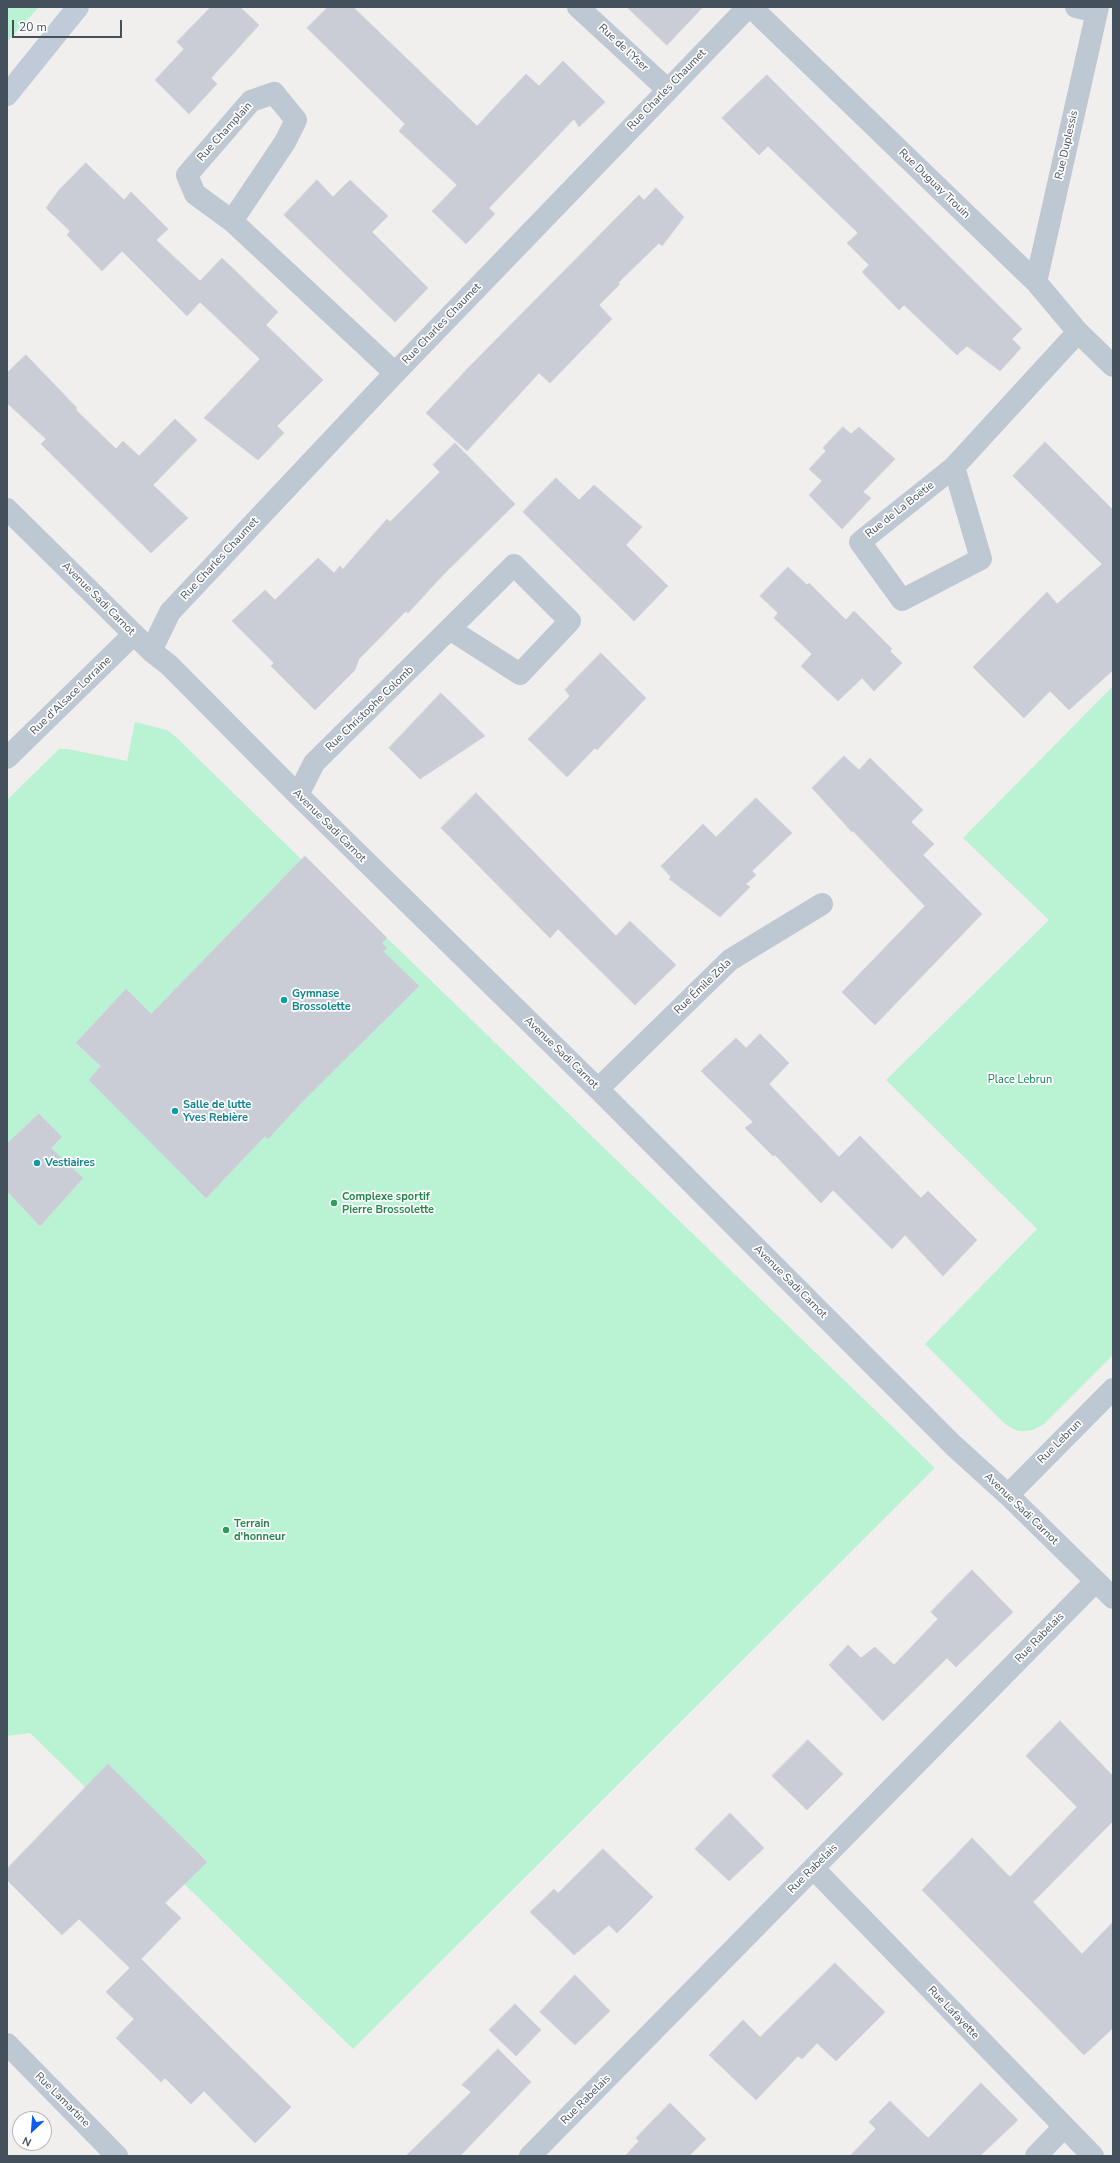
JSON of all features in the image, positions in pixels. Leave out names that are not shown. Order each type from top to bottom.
[{"type":"main road","points":[[7,95],[78,7]]},
{"type":"street","name":"Rue de l'Yser","points":[[578,7],[668,90]]},
{"type":"street","name":"Rue Charles Chaumet","points":[[151,651],[170,612],[395,373],[748,7]]},
{"type":"street","name":"Rue Duguay Trouin","points":[[751,7],[1036,282],[1078,332],[1113,366]]},
{"type":"street","name":"Rue Duplessis","points":[[1036,282],[1090,9]]},
{"type":"street","name":"Rue Champlain","points":[[232,221],[285,142],[296,120],[274,92],[251,101],[187,175],[196,194],[232,221],[395,373]]},
{"type":"street","name":"Rue de La Boëtie","points":[[954,467],[980,559],[902,600],[860,542],[954,467],[1078,332]]},
{"type":"street","name":"Avenue Sadi Carnot","points":[[7,509],[151,651],[169,665],[298,795],[598,1089],[953,1445],[1008,1495],[1113,1598]]},
{"type":"street","name":"Rue Christophe Colomb","points":[[298,795],[314,763],[451,630],[514,566],[570,621],[520,674],[451,630]]},
{"type":"street","name":"Rue d'Alsace Lorraine","points":[[7,758],[134,634]]},
{"type":"street","name":"Rue Émile Zola","points":[[598,1089],[730,960],[822,904]]},
{"type":"street","name":"Rue Lebrun","points":[[1008,1495],[1113,1389]]},
{"type":"street","name":"Rue Rabelais","points":[[530,2156],[1096,1581]]},
{"type":"street","name":"Rue Lafayette","points":[[814,1869],[1063,2128],[1092,2156]]},
{"type":"street","name":"Rue Lamartine","points":[[7,2044],[117,2156]]},
{"type":"street","points":[[1036,2156],[1063,2128]]},
{"type":"green space","points":[[7,7],[39,7],[7,42]]},
{"type":"green space","name":"Place Lebrun","points":[[1113,686],[1113,1355],[1044,1424],[1033,1430],[1018,1431],[1003,1422],[925,1344],[1037,1229],[886,1080],[1049,920],[963,838]]},
{"type":"green space","name":"Complexe sportif Pierre Brossolette","points":[[135,722],[167,730],[175,736],[302,860],[387,938],[935,1468],[353,2049],[30,1733],[7,1736],[7,800],[59,749],[68,749],[127,761]]},
{"type":"building","points":[[211,7],[240,7],[259,25],[211,78],[217,84],[189,114],[155,80],[184,49],[177,42]]},
{"type":"building","points":[[328,7],[353,7],[477,126],[526,74],[539,86],[563,61],[605,102],[579,127],[574,119],[489,208],[495,214],[466,244],[432,211],[457,185],[399,131],[405,124],[307,28]]},
{"type":"building","points":[[627,7],[703,7],[667,45]]},
{"type":"building","points":[[767,75],[1022,329],[1012,339],[1021,348],[1000,371],[967,346],[957,355],[904,305],[899,310],[862,272],[869,265],[847,243],[858,233],[768,146],[759,155],[722,118]]},
{"type":"building","points":[[86,163],[124,200],[131,192],[168,229],[156,240],[200,281],[222,258],[278,312],[266,325],[323,380],[277,426],[284,433],[258,460],[204,418],[260,359],[200,302],[187,316],[122,251],[102,271],[67,235],[70,231],[46,208],[59,190]]},
{"type":"building","points":[[317,180],[333,197],[350,180],[388,216],[372,232],[428,288],[395,322],[284,215]]},
{"type":"building","points":[[656,188],[684,217],[662,246],[659,243],[618,283],[620,284],[599,305],[612,319],[550,383],[539,373],[467,451],[426,413],[470,366],[639,195],[644,200]]},
{"type":"building","points":[[26,355],[77,408],[76,410],[116,449],[123,441],[139,456],[175,419],[197,440],[153,485],[188,518],[151,553],[41,444],[46,439],[7,403],[7,373]]},
{"type":"building","points":[[843,427],[851,434],[859,427],[895,459],[863,492],[871,498],[842,529],[809,495],[822,481],[809,469],[826,451],[823,448]]},
{"type":"building","points":[[1045,442],[1113,510],[1113,670],[1069,710],[1050,691],[1024,718],[973,667],[1047,592],[1057,604],[1102,564],[1013,476]]},
{"type":"building","points":[[455,443],[515,504],[443,575],[408,613],[406,611],[359,659],[355,670],[315,710],[271,666],[274,663],[232,621],[265,590],[275,600],[318,558],[334,573],[340,566],[343,569],[387,519],[390,522],[440,472],[433,465]]},
{"type":"building","points":[[556,478],[579,500],[594,485],[642,527],[626,545],[668,586],[634,621],[523,512]]},
{"type":"building","points":[[788,567],[807,585],[809,583],[846,620],[854,611],[892,649],[890,651],[902,663],[874,691],[862,678],[838,701],[801,666],[812,654],[774,618],[778,613],[760,596]]},
{"type":"building","points":[[601,653],[646,698],[597,750],[595,748],[567,777],[528,739],[570,696],[565,690]]},
{"type":"building","points":[[441,693],[485,736],[420,779],[389,748]]},
{"type":"building","points":[[844,756],[859,770],[870,758],[923,810],[911,822],[934,844],[923,855],[982,914],[875,1025],[842,992],[925,906],[853,831],[852,832],[812,788]]},
{"type":"building","points":[[476,793],[616,936],[630,921],[676,965],[635,1005],[558,929],[550,938],[441,828]]},
{"type":"building","points":[[756,798],[792,833],[752,871],[756,875],[746,884],[750,887],[720,917],[669,879],[671,877],[661,866],[703,824],[716,837]]},
{"type":"building","name":"Gymnase Brossolette","points":[[305,856],[387,938],[382,943],[387,948],[383,951],[419,986],[300,1104],[268,1139],[265,1136],[206,1198],[89,1080],[101,1066],[76,1043],[126,989],[151,1014]]},
{"type":"building","points":[[760,1034],[789,1063],[769,1084],[839,1157],[860,1136],[921,1198],[928,1191],[977,1240],[943,1276],[905,1235],[892,1249],[833,1190],[821,1203],[775,1155],[773,1156],[745,1128],[753,1122],[701,1071],[736,1038],[746,1048]]},
{"type":"building","name":"Vestiaires","points":[[39,1114],[62,1137],[51,1148],[83,1178],[40,1226],[7,1191],[7,1144]]},
{"type":"building","points":[[972,1570],[1013,1612],[956,1667],[947,1658],[883,1721],[829,1665],[848,1645],[861,1658],[875,1647],[894,1665],[938,1619],[931,1612]]},
{"type":"building","points":[[1060,1721],[1113,1776],[1113,1821],[1033,1902],[1082,1954],[1113,1922],[1113,2028],[1084,2055],[922,1890],[972,1838],[1010,1877],[1077,1807],[1026,1756]]},
{"type":"building","points":[[808,1740],[843,1774],[807,1810],[772,1776]]},
{"type":"building","points":[[108,1764],[207,1862],[165,1903],[181,1918],[141,1959],[291,2107],[255,2143],[204,2091],[191,2104],[165,2078],[161,2082],[116,2038],[134,2019],[106,1992],[130,1968],[79,1919],[62,1935],[7,1880],[7,1869]]},
{"type":"building","points":[[730,1813],[764,1848],[729,1881],[695,1849]]},
{"type":"building","points":[[603,1849],[653,1897],[617,1933],[609,1925],[574,1955],[530,1912],[554,1889],[558,1893]]},
{"type":"building","points":[[835,1963],[885,2012],[836,2061],[817,2043],[802,2059],[798,2056],[756,2100],[709,2055],[743,2020],[760,2037]]},
{"type":"building","points":[[575,1975],[610,2011],[575,2045],[540,2012]]},
{"type":"building","points":[[515,2004],[541,2030],[516,2056],[489,2030]]},
{"type":"building","points":[[498,2049],[531,2082],[460,2156],[406,2156],[471,2092],[462,2085]]},
{"type":"building","points":[[981,2083],[1018,2120],[980,2156],[850,2156],[876,2129],[869,2122],[890,2101],[928,2138]]},
{"type":"building","points":[[670,2103],[706,2139],[689,2156],[625,2156],[639,2141],[636,2138]]},
{"type":"place","name":"Gymnase Brossolette","points":[[284,1000]]},
{"type":"place","name":"Salle de lutte Yves Rebière","points":[[175,1111]]},
{"type":"place","name":"Vestiaires","points":[[37,1163]]},
{"type":"place","name":"Complexe sportif Pierre Brossolette","points":[[334,1203]]},
{"type":"place","name":"Terrain d'honneur","points":[[226,1530]]}]
